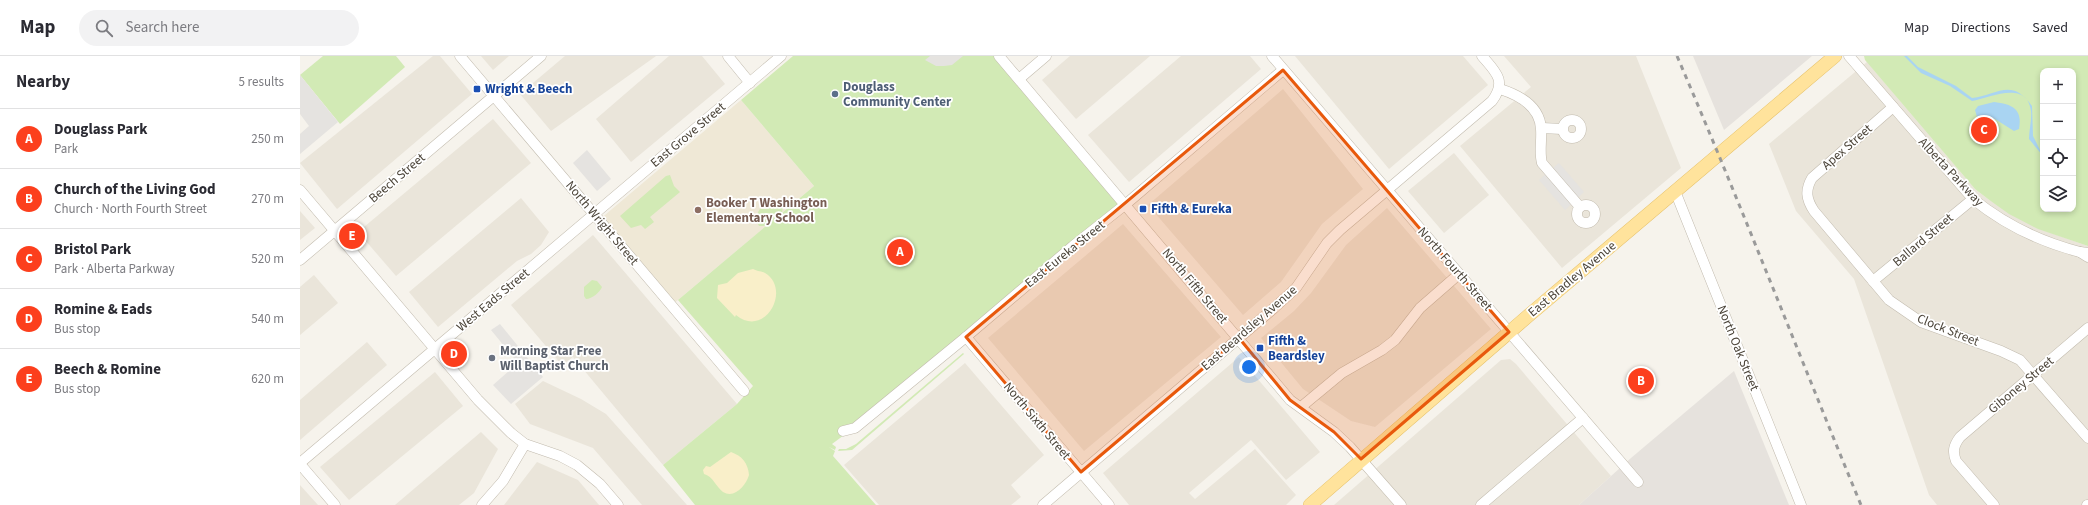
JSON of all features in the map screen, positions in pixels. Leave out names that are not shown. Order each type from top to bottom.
[{"type":"main road","name":"East Bradley Avenue","points":[[1310,505],[1361,459],[1509,332],[1835,56]]},
{"type":"street","name":"North Wright Street","points":[[460,56],[744,391]]},
{"type":"street","name":"Beech Street","points":[[300,260],[541,56]]},
{"type":"street","points":[[728,56],[750,83]]},
{"type":"street","name":"East Grove Street","points":[[595,215],[781,56]]},
{"type":"street","name":"North Fifth Street","points":[[999,56],[1126,204],[1290,400],[1334,432],[1361,459],[1401,505]]},
{"type":"street","points":[[1019,80],[1046,56]]},
{"type":"street","name":"North Fourth Street","points":[[1272,56],[1638,482]]},
{"type":"street","points":[[1482,56],[1496,72],[1500,89],[1525,100],[1535,110],[1542,128],[1540,156],[1542,164],[1580,207]]},
{"type":"street","name":"Alberta Parkway","points":[[1849,56],[1972,199],[1986,210],[2037,238],[2085,254]]},
{"type":"street","name":"East Eureka Street","points":[[843,431],[855,428],[966,337],[1073,246],[1126,204],[1283,70]]},
{"type":"street","name":"East Beardsley Avenue","points":[[1043,505],[1296,288],[1328,243],[1387,190],[1492,101],[1500,89]]},
{"type":"street","name":"Apex Street","points":[[1806,190],[1812,178],[1822,168],[1893,107]]},
{"type":"street","points":[[1542,128],[1562,129]]},
{"type":"street","points":[[300,190],[478,400],[511,433],[525,444],[560,456],[577,465],[600,484],[618,505]]},
{"type":"street","name":"Clock Street","points":[[1806,190],[1808,202],[1814,211],[1889,300],[1921,322],[2012,355],[2024,363],[2088,438]]},
{"type":"street","name":"North Oak Street","points":[[1675,191],[1801,505]]},
{"type":"street","name":"Ballard Street","points":[[1873,281],[1972,199]]},
{"type":"street","name":"West Eads Street","points":[[300,464],[595,215]]},
{"type":"street","points":[[1301,407],[1342,373],[1382,350],[1395,340],[1420,308],[1459,274]]},
{"type":"street","name":"Giboney Street","points":[[1994,505],[1956,461],[1953,454],[1956,443],[1960,437],[2088,328]]},
{"type":"street","name":"North Sixth Street","points":[[966,337],[1109,505]]},
{"type":"street","points":[[1481,505],[1583,418]]},
{"type":"street","points":[[482,505],[503,481],[525,444]]},
{"type":"street","points":[[300,464],[335,505]]},
{"type":"highlighted area","points":[[1283,70],[1509,332],[1361,459],[1334,432],[1290,400],[1239,338],[1081,472],[966,337]]},
{"type":"shaded area","points":[[433,56],[440,56],[472,94],[337,209],[300,163]]},
{"type":"shaded area","points":[[481,56],[509,56],[493,70]]},
{"type":"shaded area","points":[[565,56],[656,56],[551,131],[520,94]]},
{"type":"shaded area","points":[[669,56],[702,56],[725,84],[631,162],[596,119]]},
{"type":"shaded area","points":[[930,56],[963,56],[952,65],[936,66],[925,60]]},
{"type":"shaded area","points":[[1070,56],[1150,56],[1076,119],[1042,80]]},
{"type":"shaded area","points":[[1181,56],[1250,56],[1261,69],[1129,182],[1088,135]]},
{"type":"shaded area","points":[[1295,56],[1463,56],[1488,85],[1389,169]]},
{"type":"shaded area","points":[[1504,56],[1636,56],[1681,168],[1562,268],[1460,146],[1531,87]]},
{"type":"shaded area","points":[[1693,56],[1812,56],[1724,130]]},
{"type":"shaded area","points":[[1867,62],[1975,189],[1988,199],[2037,228],[2088,246],[2088,505],[1937,505],[1929,495],[1854,279],[1796,211],[1769,144]]},
{"type":"shaded area","points":[[300,75],[338,122],[300,154],[300,134],[309,126],[300,114]]},
{"type":"shaded area","points":[[1283,89],[1363,189],[1322,224],[1281,282],[1243,315],[1148,205]]},
{"type":"shaded area","name":"Booker T Washington Elementary School","points":[[741,100],[814,186],[672,305],[599,220]]},
{"type":"shaded area","points":[[493,119],[531,163],[396,276],[358,232]]},
{"type":"shaded area","points":[[587,150],[611,179],[597,191],[573,163]]},
{"type":"shaded area","points":[[1454,153],[1489,195],[1444,233],[1408,191]]},
{"type":"shaded area","points":[[1559,163],[1584,192],[1565,210],[1539,180]]},
{"type":"shaded area","points":[[521,198],[549,232],[541,245],[531,254],[517,261],[438,327],[409,292]]},
{"type":"shaded area","points":[[1387,208],[1491,329],[1375,427],[1351,421],[1303,389],[1261,338],[1294,311],[1311,293],[1346,245]]},
{"type":"shaded area","points":[[300,211],[315,228],[300,240]]},
{"type":"shaded area","points":[[1123,224],[1221,337],[1084,451],[988,338]]},
{"type":"shaded area","points":[[593,235],[737,404],[663,465],[573,357],[562,365],[511,305]]},
{"type":"shaded area","points":[[314,275],[338,303],[300,335],[300,287]]},
{"type":"shaded area","points":[[500,324],[543,377],[511,404],[493,385],[518,363],[491,330]]},
{"type":"shaded area","points":[[367,342],[387,365],[300,440],[300,400]]},
{"type":"shaded area","points":[[1239,357],[1320,452],[1286,480],[1251,440],[1189,493],[1195,499],[1255,449],[1296,495],[1286,505],[1129,505],[1103,473]]},
{"type":"shaded area","points":[[1510,359],[1516,364],[1611,476],[1579,505],[1334,505],[1501,360]]},
{"type":"shaded area","points":[[965,363],[1044,455],[1011,485],[1021,497],[1011,505],[879,505],[844,465]]},
{"type":"shaded area","points":[[1734,371],[1789,505],[1579,505],[1631,458]]},
{"type":"shaded area","points":[[435,372],[463,406],[349,500],[320,467]]},
{"type":"shaded area","points":[[543,381],[581,399],[606,414],[687,505],[642,505],[593,448],[530,424],[515,404]]},
{"type":"shaded area","points":[[481,432],[498,449],[474,493],[459,505],[395,505]]},
{"type":"shaded area","points":[[537,462],[578,480],[599,505],[504,505]]},
{"type":"shaded area","points":[[300,485],[318,505],[300,505]]},
{"type":"green space","points":[[323,56],[396,56],[405,67],[340,124],[300,75]]},
{"type":"green space","points":[[793,56],[994,56],[1122,204],[867,418],[832,444],[836,447],[835,450],[829,447],[835,451],[833,456],[876,505],[695,505],[663,465],[737,404],[753,386],[678,300],[766,226],[759,226],[756,220],[758,212],[765,203],[777,200],[783,206],[782,213],[814,186],[741,100]]},
{"type":"green space","points":[[1864,56],[2088,56],[2088,246],[2038,229],[2009,214],[1975,189],[1865,60]]},
{"type":"green space","points":[[670,175],[674,186],[680,192],[650,217],[654,222],[645,229],[641,225],[631,228],[620,216],[666,176]]},
{"type":"green space","points":[[592,280],[597,281],[602,287],[596,295],[586,299],[584,296],[584,287]]},
{"type":"green space","points":[[963,353],[964,354],[852,450],[838,451],[839,449],[846,449],[856,444]]},
{"type":"sand","points":[[753,269],[765,273],[773,280],[776,290],[775,300],[772,309],[765,316],[757,321],[747,321],[736,315],[735,317],[717,298],[718,285],[727,283],[738,273]]},
{"type":"sand","points":[[731,452],[744,460],[749,475],[743,487],[732,494],[727,494],[721,490],[710,477],[704,474],[703,470],[706,466],[710,467]]},
{"type":"water","points":[[1904,56],[1907,56],[1918,67],[1956,86],[1972,98],[2004,90],[2011,90],[2022,95],[2015,93],[1997,94],[1972,101],[1950,86],[1921,73]]},
{"type":"water","points":[[2023,96],[2025,97],[2032,106],[2033,136],[2040,152],[2029,139],[2031,111],[2028,101]]},
{"type":"water","points":[[1994,102],[2011,106],[2018,112],[2020,122],[2019,129],[2014,131],[1995,119],[1977,117],[1975,110],[1978,106]]},
{"type":"railway","points":[[1677,56],[1861,505]]},
{"type":"place","name":"Wright & Beech","points":[[477,89]]},
{"type":"place","name":"Douglass Community Center","points":[[835,94]]},
{"type":"place","name":"Bristol Park","points":[[1984,130]]},
{"type":"place","name":"Fifth & Eureka","points":[[1143,209]]},
{"type":"place","name":"Booker T Washington Elementary School","points":[[698,210]]},
{"type":"place","name":"Beech & Romine","points":[[352,236]]},
{"type":"place","name":"Douglass Park","points":[[900,252]]},
{"type":"place","name":"Fifth & Beardsley","points":[[1260,348]]},
{"type":"place","name":"Romine & Eads","points":[[454,354]]},
{"type":"place","name":"Morning Star Free Will Baptist Church","points":[[492,358]]},
{"type":"place","name":"Church of the Living God","points":[[1641,381]]}]
